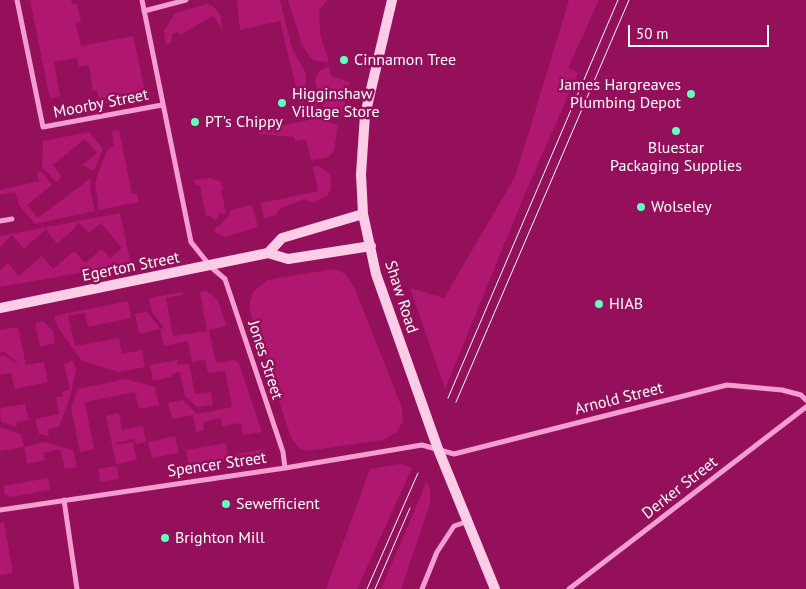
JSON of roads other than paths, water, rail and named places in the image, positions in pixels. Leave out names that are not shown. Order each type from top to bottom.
[{"type":"main road","name":"Shaw Road","points":[[392,0],[365,115],[361,174],[363,214],[376,274],[438,449],[466,522],[495,589]]},
{"type":"main road","name":"Egerton Street","points":[[268,253],[282,238],[363,214]]},
{"type":"main road","name":"Egerton Street","points":[[0,308],[268,253],[288,259],[371,246]]},
{"type":"street","name":"Moorby Street","points":[[17,0],[43,128],[162,105]]},
{"type":"street","name":"Jones Street","points":[[142,0],[191,242],[224,279],[283,452],[285,468]]},
{"type":"street","points":[[144,11],[186,0]]},
{"type":"street","points":[[0,221],[12,219]]},
{"type":"street","name":"Arnold Street","points":[[438,449],[454,454],[727,385],[782,390],[801,395],[806,400]]},
{"type":"street","name":"Derker Street","points":[[569,589],[806,407]]},
{"type":"street","name":"Spencer Street","points":[[0,510],[285,468],[422,445],[438,449]]},
{"type":"street","points":[[64,500],[77,589]]},
{"type":"street","points":[[422,589],[437,552],[454,526],[466,522]]},
{"type":"tram line","points":[[448,398],[618,0]]},
{"type":"tram line","points":[[456,402],[629,0]]},
{"type":"tram line","points":[[367,589],[418,473]]},
{"type":"tram line","points":[[375,589],[410,508]]},
{"type":"place","name":"Cinnamon Tree","points":[[344,60]]},
{"type":"place","name":"James Hargreaves Plumbing Depot","points":[[691,94]]},
{"type":"place","name":"Higginshaw Village Store","points":[[282,103]]},
{"type":"place","name":"PT's Chippy","points":[[195,122]]},
{"type":"place","name":"Bluestar Packaging Supplies","points":[[676,131]]},
{"type":"place","name":"Wolseley","points":[[641,207]]},
{"type":"place","name":"HIAB","points":[[599,304]]},
{"type":"place","name":"Sewefficient","points":[[226,504]]},
{"type":"place","name":"Brighton Mill","points":[[165,538]]}]
